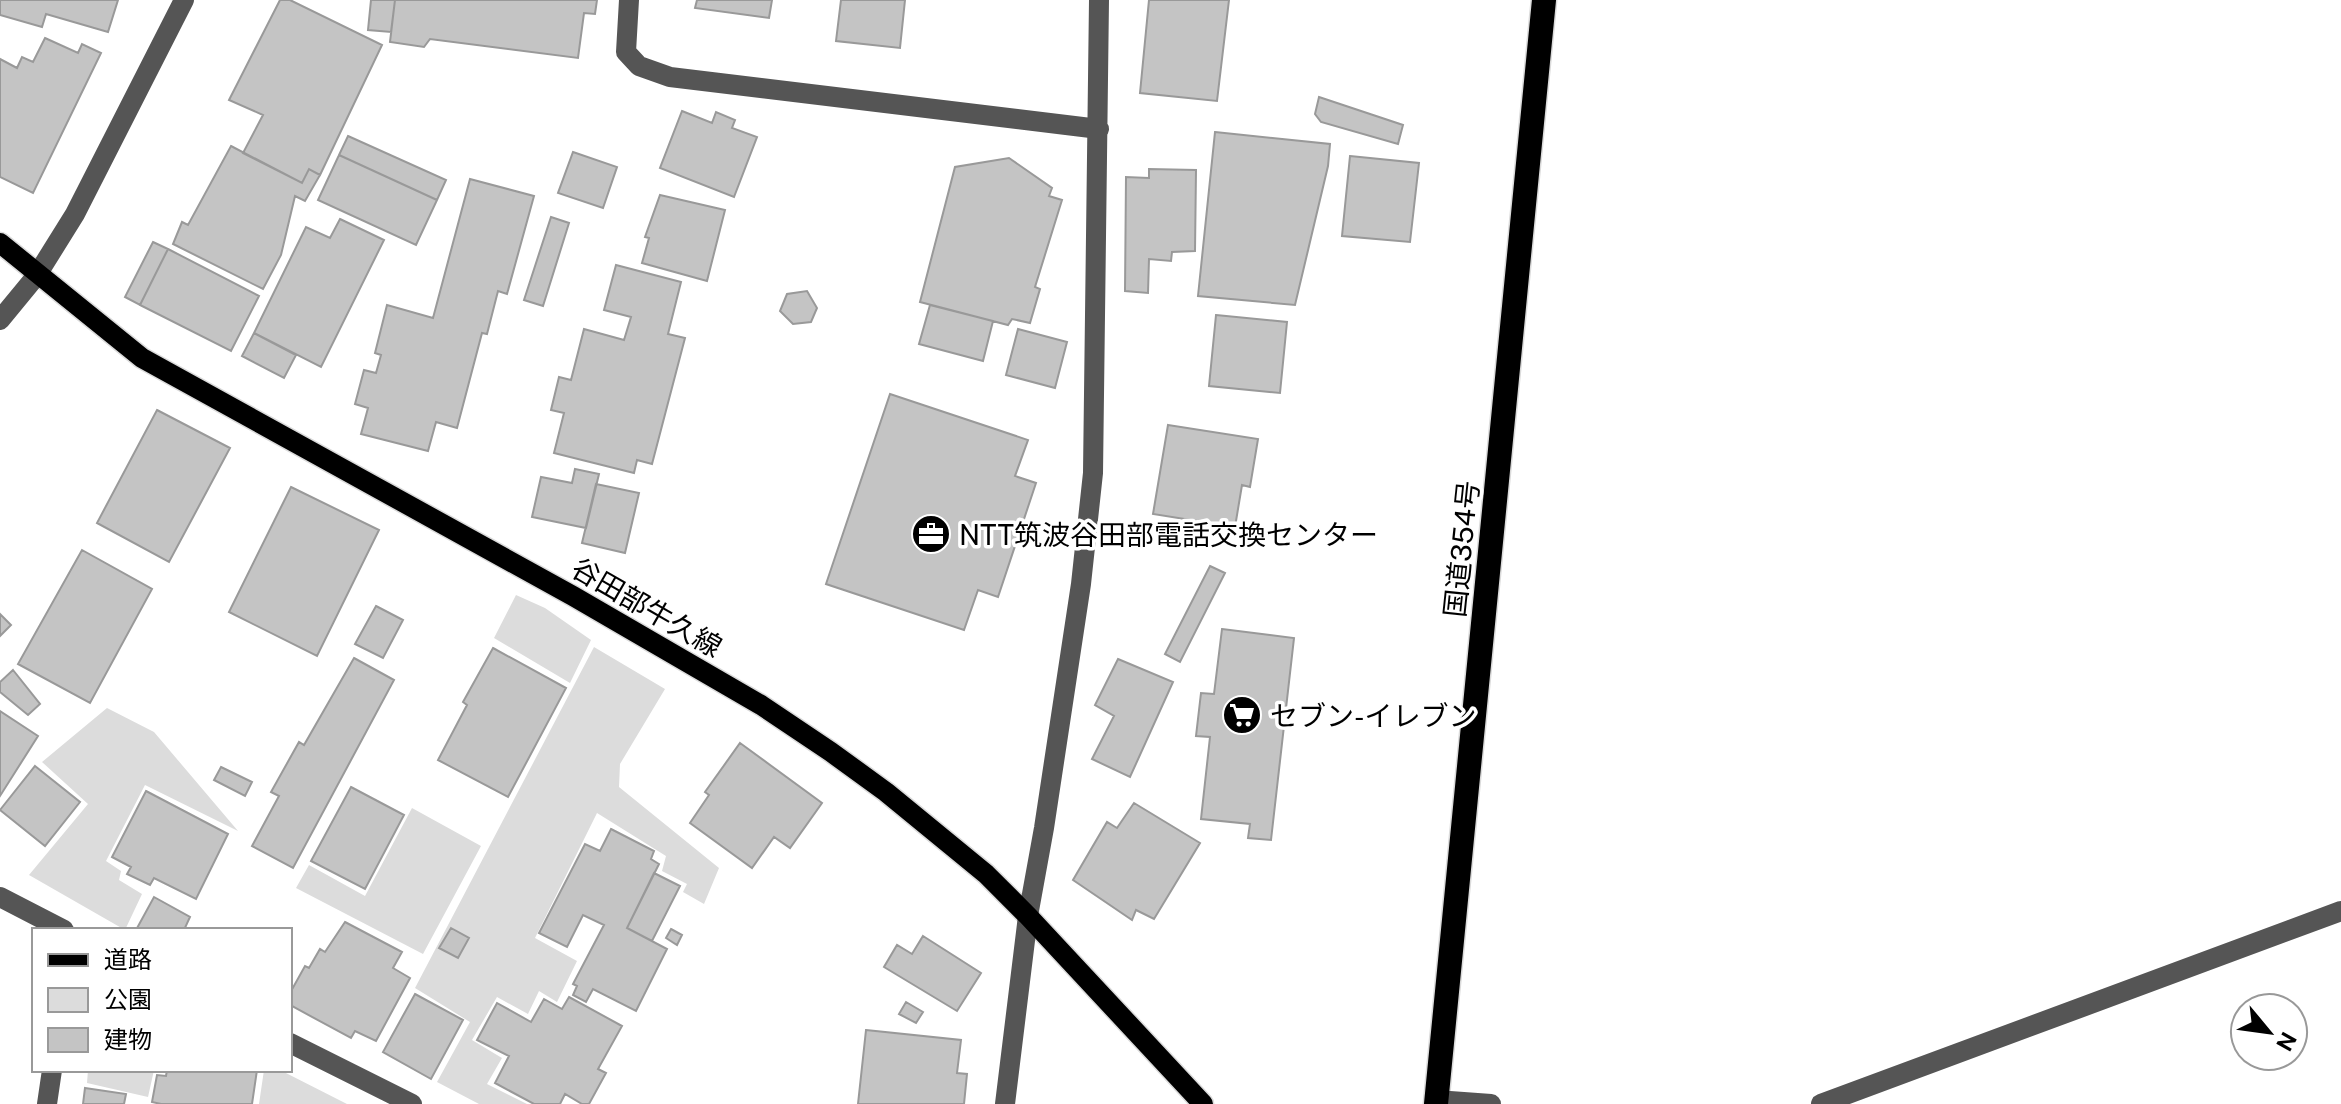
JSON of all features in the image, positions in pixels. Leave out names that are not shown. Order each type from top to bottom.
[{"type":"highway","name":"国道354号","points":[[1436,1102],[1544,0]]},
{"type":"main road","name":"谷田部牛久線","points":[[0,243],[153,365],[573,596],[761,705],[886,792],[986,874],[1203,1104]]},
{"type":"street","points":[[0,320],[37,275],[97,176],[184,0]]},
{"type":"street","points":[[629,0],[626,52],[639,66],[670,77],[1099,129]]},
{"type":"street","points":[[1005,1104],[1028,916],[1079,599],[1093,473],[1099,0]]},
{"type":"street","points":[[0,897],[60,928]]},
{"type":"street","points":[[1821,1104],[2341,911]]},
{"type":"street","points":[[292,1044],[412,1104]]},
{"type":"street","points":[[47,1104],[52,1072]]},
{"type":"street","points":[[1436,1102],[1491,1104]]},
{"type":"green space","points":[[516,595],[545,608],[591,640],[570,683],[494,638]]},
{"type":"green space","points":[[594,647],[665,689],[620,764],[619,787],[719,868],[704,904],[683,892],[687,884],[662,871],[666,856],[597,813],[535,938],[577,961],[557,1002],[539,991],[528,1014],[497,997],[472,1040],[502,1058],[487,1084],[527,1104],[479,1104],[437,1082],[470,1022],[415,988]]},
{"type":"green space","points":[[107,708],[154,732],[238,831],[145,785],[106,861],[121,871],[119,880],[142,894],[126,928],[122,928],[29,875],[88,804],[42,762]]},
{"type":"green space","points":[[412,808],[481,846],[423,954],[296,888],[309,865],[365,896]]},
{"type":"green space","points":[[88,1072],[154,1072],[148,1097],[87,1083]]},
{"type":"green space","points":[[264,1072],[284,1072],[347,1104],[259,1104]]},
{"type":"building","points":[[0,0],[118,0],[108,32],[46,14],[42,27],[0,15]]},
{"type":"building","points":[[280,0],[290,0],[382,45],[320,175],[309,169],[302,183],[243,153],[263,115],[229,100]]},
{"type":"building","points":[[371,0],[395,0],[391,32],[368,30]]},
{"type":"building","points":[[395,0],[597,0],[595,14],[584,13],[578,58],[430,39],[424,47],[390,42]]},
{"type":"building","points":[[697,0],[772,0],[769,18],[695,8]]},
{"type":"building","points":[[841,0],[905,0],[900,48],[836,41]]},
{"type":"building","points":[[1149,0],[1229,0],[1217,101],[1140,93]]},
{"type":"building","points":[[45,38],[78,53],[82,44],[101,53],[33,193],[0,177],[0,59],[17,68],[22,57],[33,62]]},
{"type":"building","points":[[1319,97],[1403,125],[1398,144],[1321,122],[1315,114]]},
{"type":"building","points":[[682,111],[712,123],[716,112],[735,120],[732,128],[757,137],[734,197],[660,168]]},
{"type":"building","points":[[1215,132],[1330,144],[1328,166],[1295,305],[1198,296]]},
{"type":"building","points":[[348,136],[446,180],[437,200],[339,155]]},
{"type":"building","points":[[231,146],[302,183],[309,169],[320,175],[305,201],[295,196],[281,255],[263,289],[173,244],[182,222],[188,225]]},
{"type":"building","points":[[573,152],[617,167],[603,208],[558,193]]},
{"type":"building","points":[[339,155],[437,200],[416,245],[318,200]]},
{"type":"building","points":[[1350,156],[1419,163],[1410,242],[1342,236]]},
{"type":"building","points":[[1009,158],[1052,188],[1049,196],[1062,200],[1035,287],[1040,289],[1030,323],[1012,319],[1008,325],[920,302],[955,167]]},
{"type":"building","points":[[1149,169],[1196,170],[1195,251],[1172,252],[1171,261],[1149,259],[1148,293],[1125,291],[1126,177],[1149,178]]},
{"type":"building","points":[[470,179],[534,196],[507,294],[498,291],[487,334],[482,333],[457,428],[436,422],[428,451],[361,434],[368,408],[355,404],[364,370],[376,373],[381,355],[375,353],[387,305],[433,318]]},
{"type":"building","points":[[660,195],[725,210],[707,281],[642,263],[649,238],[645,237]]},
{"type":"building","points":[[551,217],[569,223],[543,306],[524,300]]},
{"type":"building","points":[[340,219],[384,240],[321,367],[254,333],[306,227],[330,238]]},
{"type":"building","points":[[153,242],[168,249],[140,305],[125,297]]},
{"type":"building","points":[[168,249],[259,296],[231,351],[140,305]]},
{"type":"building","points":[[616,265],[681,282],[668,334],[685,338],[652,464],[637,460],[634,473],[554,453],[564,413],[551,410],[559,377],[571,380],[584,329],[624,340],[631,317],[604,310]]},
{"type":"building","points":[[807,291],[817,308],[811,322],[793,324],[780,311],[787,294]]},
{"type":"building","points":[[930,305],[993,321],[983,361],[919,344]]},
{"type":"building","points":[[1216,315],[1287,322],[1280,393],[1209,386]]},
{"type":"building","points":[[1018,329],[1067,342],[1055,388],[1006,375]]},
{"type":"building","points":[[254,333],[296,355],[284,378],[242,356]]},
{"type":"building","name":"NTT筑波谷田部電話交換センター","points":[[890,394],[1028,440],[1015,476],[1036,483],[998,597],[978,590],[964,630],[826,584]]},
{"type":"building","points":[[157,410],[230,448],[169,562],[97,523]]},
{"type":"building","points":[[1168,425],[1258,439],[1250,487],[1242,485],[1235,527],[1153,514]]},
{"type":"building","points":[[575,469],[599,474],[586,528],[532,517],[541,477],[572,483]]},
{"type":"building","points":[[596,484],[639,493],[625,553],[582,543]]},
{"type":"building","points":[[291,487],[379,530],[317,656],[229,612]]},
{"type":"building","points":[[82,550],[152,589],[90,703],[18,664]]},
{"type":"building","points":[[1210,566],[1225,573],[1180,662],[1165,654]]},
{"type":"building","points":[[376,606],[403,620],[383,658],[355,644]]},
{"type":"building","points":[[0,614],[11,625],[0,636]]},
{"type":"building","name":"セブン-イレブン","points":[[1222,629],[1294,638],[1271,840],[1248,838],[1250,824],[1201,819],[1210,737],[1196,736],[1201,693],[1214,694]]},
{"type":"building","points":[[493,648],[566,688],[508,797],[438,760],[467,705],[463,702]]},
{"type":"building","points":[[354,658],[394,680],[293,868],[252,846],[279,796],[271,792],[299,742],[304,745]]},
{"type":"building","points":[[1118,659],[1173,682],[1130,777],[1092,759],[1114,716],[1095,705]]},
{"type":"building","points":[[13,670],[40,704],[28,715],[0,692],[0,682]]},
{"type":"building","points":[[0,711],[38,736],[0,796]]},
{"type":"building","points":[[740,743],[822,803],[790,848],[774,837],[752,868],[690,823],[709,795],[705,792]]},
{"type":"building","points":[[35,766],[80,802],[45,846],[0,810]]},
{"type":"building","points":[[221,767],[252,782],[245,796],[214,780]]},
{"type":"building","points":[[351,787],[404,815],[365,889],[311,861]]},
{"type":"building","points":[[146,791],[228,834],[196,899],[154,878],[150,885],[127,874],[131,867],[112,857]]},
{"type":"building","points":[[1134,803],[1200,843],[1154,919],[1136,910],[1132,920],[1073,880],[1107,822],[1117,828]]},
{"type":"building","points":[[611,829],[654,851],[651,859],[659,864],[627,928],[667,949],[636,1011],[593,989],[586,1002],[573,995],[577,986],[573,984],[604,925],[583,915],[567,947],[539,933],[585,844],[600,851]]},
{"type":"building","points":[[654,873],[680,886],[652,941],[627,928]]},
{"type":"building","points":[[154,897],[190,917],[185,928],[137,928]]},
{"type":"building","points":[[345,922],[402,952],[393,968],[410,978],[376,1041],[355,1031],[351,1038],[292,1006],[292,989],[305,966],[309,968],[320,949],[325,952]]},
{"type":"building","points":[[451,928],[469,938],[458,958],[439,948]]},
{"type":"building","points":[[671,929],[682,935],[677,945],[666,938]]},
{"type":"building","points":[[923,936],[981,973],[957,1011],[884,967],[897,945],[912,954]]},
{"type":"building","points":[[415,994],[463,1020],[431,1079],[383,1052]]},
{"type":"building","points":[[569,997],[622,1026],[598,1069],[606,1073],[589,1104],[582,1104],[565,1094],[560,1104],[534,1104],[495,1083],[509,1056],[477,1040],[497,1003],[531,1022],[544,999],[562,1009]]},
{"type":"building","points":[[906,1002],[923,1012],[916,1023],[899,1014]]},
{"type":"building","points":[[866,1030],[961,1040],[957,1073],[967,1074],[964,1104],[858,1104]]},
{"type":"building","points":[[167,1072],[257,1072],[252,1104],[152,1102],[157,1075],[166,1076]]},
{"type":"building","points":[[85,1088],[126,1094],[124,1104],[83,1104]]},
{"type":"place","name":"NTT筑波谷田部電話交換センター","points":[[931,534]]},
{"type":"place","name":"セブン-イレブン","points":[[1242,715]]}]
